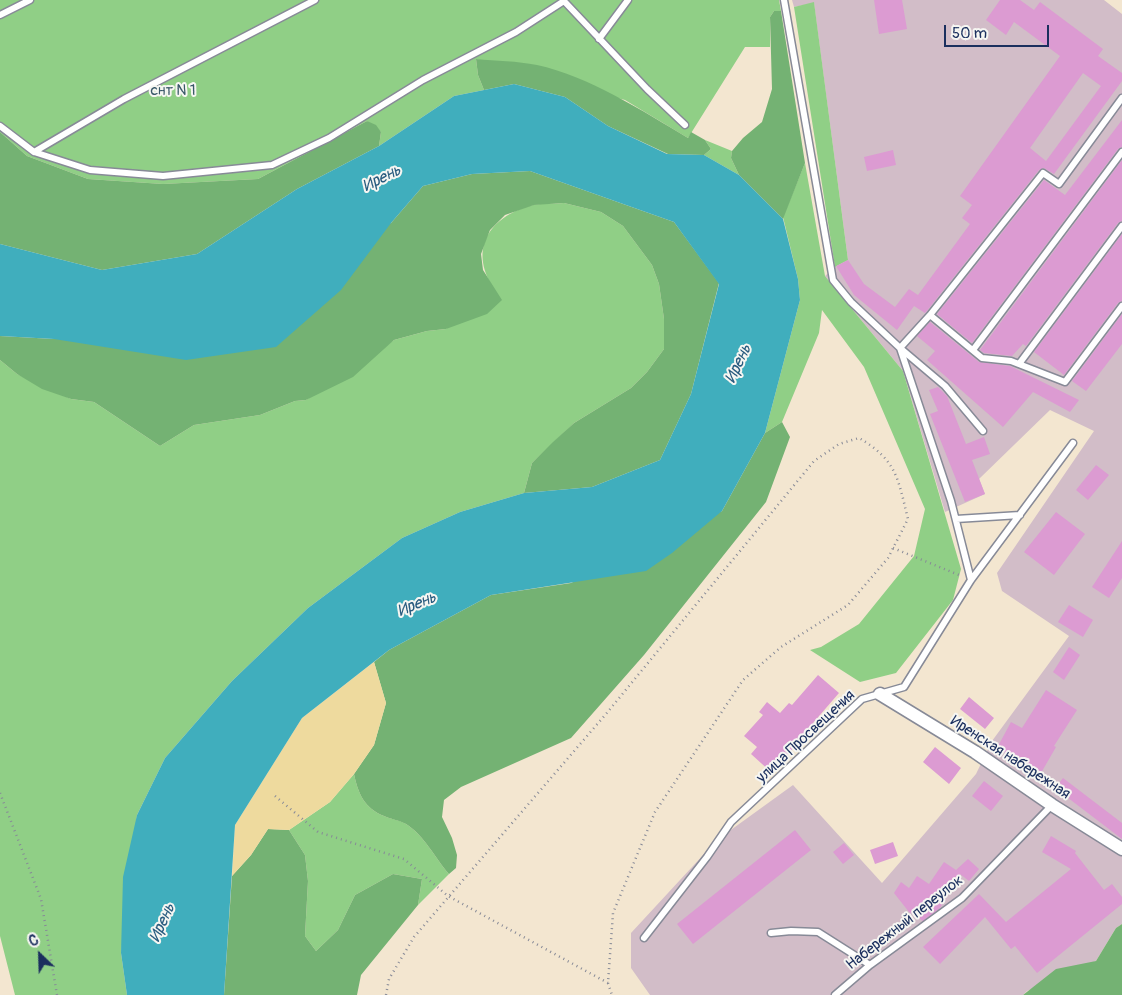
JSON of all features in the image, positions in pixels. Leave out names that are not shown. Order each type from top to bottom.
[{"type":"street","name":"Иренская набережная","points":[[880,694],[975,752],[1052,806],[1122,849]]},
{"type":"lane","points":[[0,15],[30,0]]},
{"type":"lane","points":[[34,152],[124,99],[315,0]]},
{"type":"lane","points":[[599,39],[628,0]]},
{"type":"lane","points":[[784,0],[833,280],[851,302],[900,348],[945,386],[983,431]]},
{"type":"lane","points":[[0,126],[34,152],[90,170],[163,176],[272,165],[329,138],[423,80],[516,32],[563,1],[685,125]]},
{"type":"lane","points":[[900,348],[930,315],[1043,173],[1060,184],[1122,98]]},
{"type":"lane","points":[[973,350],[1122,152]]},
{"type":"lane","points":[[1019,364],[1122,226]]},
{"type":"lane","points":[[930,315],[982,358],[1011,361],[1065,382],[1122,306]]},
{"type":"lane","points":[[900,348],[956,519],[971,580]]},
{"type":"lane","name":"улица Просвещения","points":[[644,938],[707,858],[731,822],[862,699],[904,688],[971,580],[1073,443]]},
{"type":"lane","points":[[956,519],[1020,515]]},
{"type":"lane","name":"Набережный переулок","points":[[836,995],[870,965],[962,898],[1052,806]]},
{"type":"lane","points":[[771,933],[791,931],[818,932],[870,965]]},
{"type":"path","points":[[386,995],[389,979],[414,937],[606,714],[814,461],[839,444],[860,438],[876,447],[896,471],[908,519],[888,558],[848,605],[781,647],[743,680],[709,728],[655,812],[613,913],[608,983],[612,995]]},
{"type":"path","points":[[893,548],[971,580]]},
{"type":"path","points":[[0,793],[41,899],[57,995]]},
{"type":"path","points":[[276,796],[318,832],[404,859],[448,896],[608,983]]},
{"type":"shaded area","points":[[792,0],[1104,0],[1122,14],[1122,924],[1116,928],[1096,961],[1027,991],[1023,995],[650,995],[631,968],[631,933],[717,840],[793,785],[882,883],[976,774],[992,741],[1069,636],[1002,591],[997,573],[1094,431],[1050,410],[979,479],[985,494],[945,512],[903,371],[825,276],[835,267],[848,260],[814,3],[794,7]]},
{"type":"green space","name":"снт N 1","points":[[0,0],[779,0],[781,11],[774,11],[770,17],[770,47],[745,47],[688,138],[625,100],[476,59],[478,75],[484,90],[454,96],[379,146],[381,132],[367,121],[258,179],[163,184],[88,179],[27,156],[0,132]]},
{"type":"green space","points":[[814,2],[848,260],[835,267],[794,7]]},
{"type":"green space","points":[[774,11],[781,11],[805,163],[783,219],[739,175],[731,158],[732,151],[743,138],[762,122],[772,89],[770,17]]},
{"type":"green space","points":[[476,59],[537,65],[576,77],[615,95],[688,138],[691,132],[705,140],[711,149],[704,155],[668,154],[608,126],[565,97],[514,84],[484,90],[478,75]]},
{"type":"green space","points":[[367,121],[376,125],[381,132],[379,146],[297,189],[197,254],[102,270],[0,244],[0,132],[27,156],[88,179],[163,184],[258,179]]},
{"type":"green space","points":[[705,140],[732,151],[731,158],[739,175],[704,155],[711,149]]},
{"type":"green space","points":[[805,163],[825,276],[903,371],[961,569],[953,600],[896,673],[860,682],[810,650],[821,647],[859,624],[914,556],[925,509],[864,367],[822,310],[819,333],[782,422],[765,433],[800,300],[798,279],[783,217]]},
{"type":"green space","points":[[530,171],[674,222],[719,283],[691,394],[660,460],[592,487],[524,493],[532,463],[553,442],[574,423],[631,388],[647,372],[664,349],[664,319],[659,284],[652,265],[623,226],[601,212],[564,203],[534,205],[505,215],[490,230],[481,254],[483,270],[502,300],[487,314],[446,329],[427,331],[394,340],[353,377],[306,400],[295,401],[260,415],[194,425],[160,446],[94,402],[71,399],[42,389],[17,374],[0,360],[0,336],[54,339],[391,223],[423,186],[472,174]]},
{"type":"green space","points":[[564,203],[601,212],[623,226],[652,265],[659,284],[664,319],[664,349],[647,372],[631,388],[574,423],[532,463],[524,493],[460,512],[402,538],[308,608],[232,681],[165,758],[137,815],[121,953],[127,995],[15,995],[0,936],[0,360],[17,374],[71,399],[94,402],[160,446],[194,425],[260,415],[295,401],[306,400],[394,340],[427,331],[446,329],[491,284],[485,270],[484,245],[496,224],[506,216],[533,205]]},
{"type":"green space","points":[[782,422],[790,437],[766,502],[644,655],[571,738],[461,787],[444,800],[442,817],[452,838],[457,855],[456,868],[449,874],[424,840],[412,829],[371,809],[360,794],[354,774],[374,745],[386,703],[374,662],[389,650],[491,595],[571,583],[722,511],[765,433]]},
{"type":"green space","points":[[354,774],[360,794],[371,809],[386,817],[404,823],[418,834],[449,874],[418,905],[422,879],[393,874],[355,895],[338,930],[316,951],[305,936],[308,881],[305,855],[289,830],[330,802]]},
{"type":"green space","points":[[268,829],[289,830],[305,855],[308,881],[305,936],[316,951],[338,930],[355,895],[393,874],[422,879],[418,905],[361,975],[357,995],[224,995],[232,876],[251,855]]},
{"type":"green space","points":[[1122,924],[1122,995],[1023,995],[1056,969],[1096,961],[1116,928]]},
{"type":"sand","points":[[374,662],[386,703],[374,745],[354,774],[330,802],[289,830],[268,829],[251,855],[232,876],[235,825],[302,718]]},
{"type":"water","name":"Ирень","points":[[514,84],[565,97],[608,126],[667,154],[704,155],[739,175],[783,219],[798,279],[800,300],[765,433],[722,511],[672,553],[646,571],[491,595],[389,650],[302,718],[235,825],[224,995],[127,995],[121,953],[123,877],[137,815],[165,758],[232,681],[308,608],[402,538],[460,512],[524,493],[592,487],[660,460],[691,394],[719,284],[674,222],[530,171],[472,174],[423,186],[391,223],[341,290],[276,347],[186,360],[54,339],[0,336],[0,244],[102,270],[197,254],[297,189],[379,146],[454,96]]},
{"type":"building","points":[[874,0],[902,0],[907,29],[879,34]]},
{"type":"building","points":[[1000,0],[1020,0],[1034,10],[1040,2],[1103,49],[1098,56],[1122,73],[1122,81],[1054,174],[1044,168],[1039,170],[926,312],[914,306],[897,330],[854,295],[836,266],[848,260],[864,284],[895,307],[909,289],[918,295],[970,224],[962,218],[972,205],[960,196],[1060,56],[1014,22],[1006,35],[986,20]],"holes":[[[1083,73],[1101,86],[1046,161],[1030,148]]]},
{"type":"building","points":[[1122,120],[1122,147],[1118,149],[972,343],[937,314],[1044,180],[1065,195]]},
{"type":"building","points":[[893,150],[896,165],[867,171],[864,157]]},
{"type":"building","points":[[1122,160],[1122,221],[1118,223],[1026,346],[1023,344],[1012,356],[984,353],[980,350]]},
{"type":"building","points":[[1122,234],[1122,301],[1118,303],[1064,375],[1034,352]]},
{"type":"building","points":[[1122,314],[1122,344],[1086,391],[1072,381]]},
{"type":"building","points":[[930,322],[979,362],[1010,366],[1079,400],[1070,412],[1033,392],[1003,427],[927,360],[935,351],[917,336]]},
{"type":"building","points":[[938,387],[947,396],[966,444],[984,437],[990,454],[972,460],[985,494],[965,502],[930,414],[938,411],[929,390]]},
{"type":"building","points":[[1096,465],[1109,475],[1088,500],[1076,490]]},
{"type":"building","points":[[1056,512],[1085,534],[1054,575],[1024,552]]},
{"type":"building","points":[[1122,541],[1122,578],[1109,598],[1092,587]]},
{"type":"building","points":[[1069,605],[1093,620],[1083,637],[1058,622]]},
{"type":"building","points":[[1069,647],[1080,655],[1064,680],[1053,672]]},
{"type":"building","points":[[818,675],[839,693],[813,723],[817,727],[801,747],[797,744],[772,773],[751,754],[757,747],[744,736],[763,715],[759,712],[767,702],[780,713],[789,703],[792,705]]},
{"type":"building","points":[[1046,690],[1077,710],[1054,746],[1056,747],[1041,773],[997,748],[1011,722],[1022,728]]},
{"type":"building","points":[[969,697],[994,718],[985,729],[960,709]]},
{"type":"building","points":[[935,747],[961,768],[949,784],[923,762]]},
{"type":"building","points":[[1063,778],[1122,823],[1122,839],[1055,788]]},
{"type":"building","points":[[984,781],[1003,796],[991,811],[972,796]]},
{"type":"building","points":[[795,830],[811,850],[693,944],[677,924]]},
{"type":"building","points":[[1051,836],[1076,851],[1075,853],[1104,890],[1112,884],[1122,897],[1122,904],[1037,973],[1015,946],[1011,949],[985,917],[940,964],[923,947],[979,894],[1006,922],[1071,869],[1042,852]]},
{"type":"building","points":[[893,842],[898,856],[875,864],[870,850]]},
{"type":"building","points":[[844,843],[854,855],[843,864],[833,852]]},
{"type":"building","points":[[968,859],[979,869],[969,881],[960,874],[940,908],[923,921],[909,912],[894,893],[901,882],[909,888],[917,876],[929,884],[944,862],[956,870]]}]
